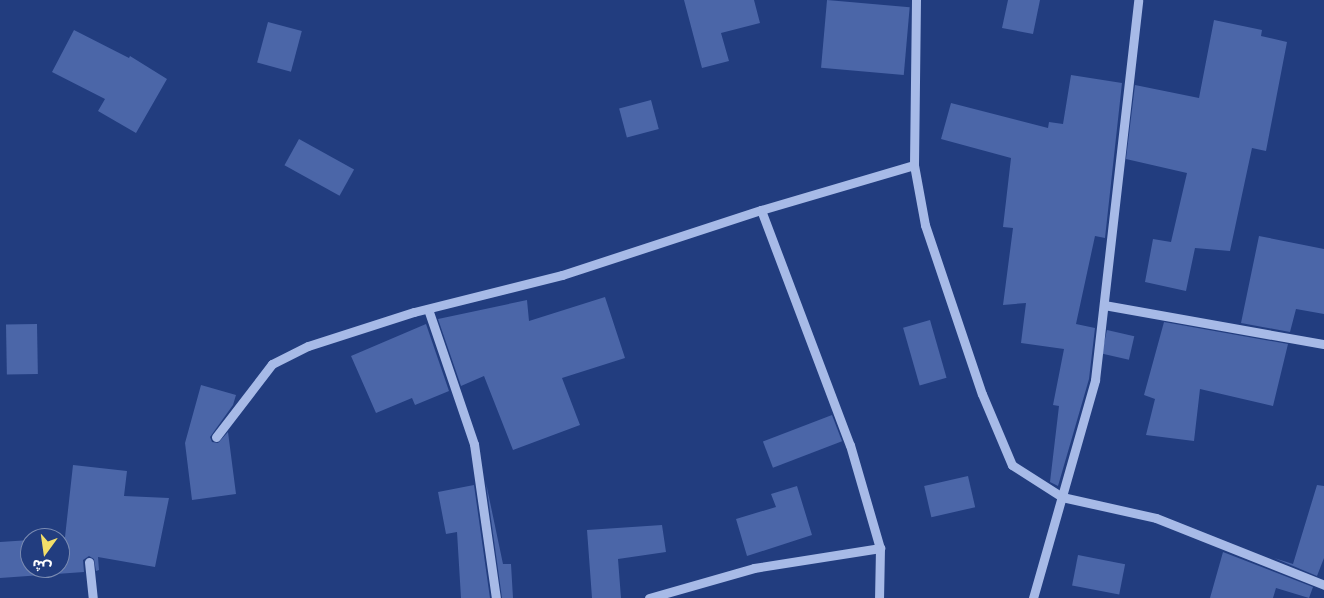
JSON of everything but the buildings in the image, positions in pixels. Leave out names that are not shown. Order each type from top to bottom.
[{"type":"street","points":[[916,0],[914,165],[925,225],[982,394],[1012,465],[1062,497],[1156,518],[1324,585]]},
{"type":"street","points":[[1032,598],[1095,380],[1138,0]]},
{"type":"street","points":[[216,437],[272,364],[308,346],[428,308],[562,275],[761,210],[914,165]]},
{"type":"street","points":[[761,210],[850,445],[880,548],[879,598]]},
{"type":"street","points":[[1104,305],[1324,344]]},
{"type":"street","points":[[428,308],[474,444],[496,598]]},
{"type":"street","points":[[649,598],[754,568],[880,548]]},
{"type":"street","points":[[89,562],[93,598]]}]
